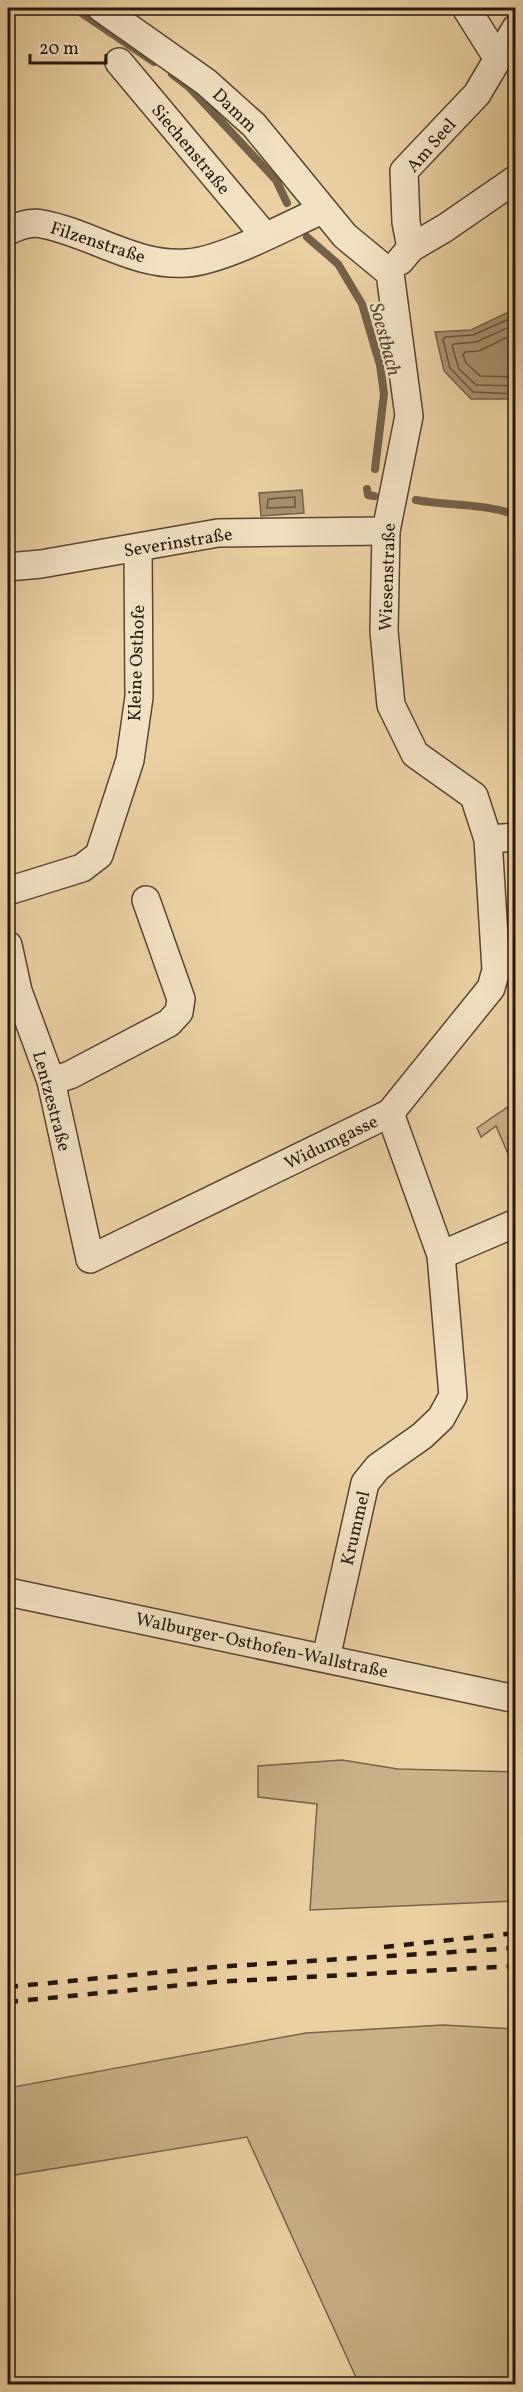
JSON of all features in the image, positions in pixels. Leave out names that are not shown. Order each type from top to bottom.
[{"type":"street","name":"Damm","points":[[101,8],[206,82],[254,125],[322,210]]},
{"type":"street","points":[[466,8],[498,59]]},
{"type":"street","name":"Am Seel","points":[[411,248],[406,222],[404,171],[477,94],[516,28]]},
{"type":"street","name":"Siechenstraße","points":[[119,62],[264,235]]},
{"type":"street","points":[[322,210],[345,236],[390,273],[411,248],[445,228],[516,179]]},
{"type":"street","name":"Filzenstraße","points":[[8,231],[20,225],[41,223],[144,259],[186,263],[214,258],[322,210]]},
{"type":"street","name":"Wiesenstraße","points":[[390,273],[409,416],[386,531],[384,631],[391,705],[415,754],[474,796],[488,839]]},
{"type":"street","name":"Severinstraße","points":[[8,567],[138,548],[218,533],[386,531]]},
{"type":"street","name":"Kleine Osthofe","points":[[8,891],[82,868],[99,855],[130,760],[139,698],[138,548]]},
{"type":"street","points":[[488,839],[516,837]]},
{"type":"street","name":"Widumgasse","points":[[90,1259],[390,1113],[491,988],[496,970],[488,839]]},
{"type":"street","points":[[51,1082],[169,1023],[179,1012],[181,999],[146,900]]},
{"type":"street","name":"Lentzestraße","points":[[8,945],[18,991],[51,1082],[90,1259]]},
{"type":"street","name":"Krummel","points":[[326,1658],[365,1483],[378,1467],[422,1437],[441,1418],[453,1396],[441,1255],[390,1113]]},
{"type":"street","points":[[441,1255],[516,1222]]},
{"type":"street","name":"Walburger-Osthofen-Wallstraße","points":[[8,1592],[516,1699]]},
{"type":"shaded area","points":[[515,1102],[515,1170],[496,1126],[481,1137],[477,1128]]},
{"type":"shaded area","points":[[342,1760],[398,1769],[515,1772],[515,1901],[310,1910],[317,1804],[258,1797],[258,1766]]},
{"type":"shaded area","points":[[443,2025],[515,2029],[515,2384],[359,2384],[247,2137],[8,2176],[8,2088],[306,2033]]},
{"type":"water","points":[[515,309],[515,399],[471,399],[444,371],[435,332],[471,330]]},
{"type":"water","points":[[302,490],[304,513],[261,516],[259,493]]},
{"type":"waterway","name":"Soestbach","points":[[74,8],[154,62]]},
{"type":"waterway","name":"Soestbach","points":[[172,74],[189,87],[276,180],[287,203]]},
{"type":"waterway","name":"Soestbach","points":[[307,237],[338,264],[362,304],[380,365],[384,394],[375,469]]},
{"type":"waterway","name":"Soestbach","points":[[367,489],[368,495],[374,496]]},
{"type":"waterway","name":"Soestbach","points":[[416,500],[491,508],[516,515]]},
{"type":"railway","points":[[384,1947],[516,1933]]},
{"type":"railway","points":[[8,1987],[215,1967],[516,1948]]},
{"type":"railway","points":[[8,2002],[214,1982],[516,1966]]}]
